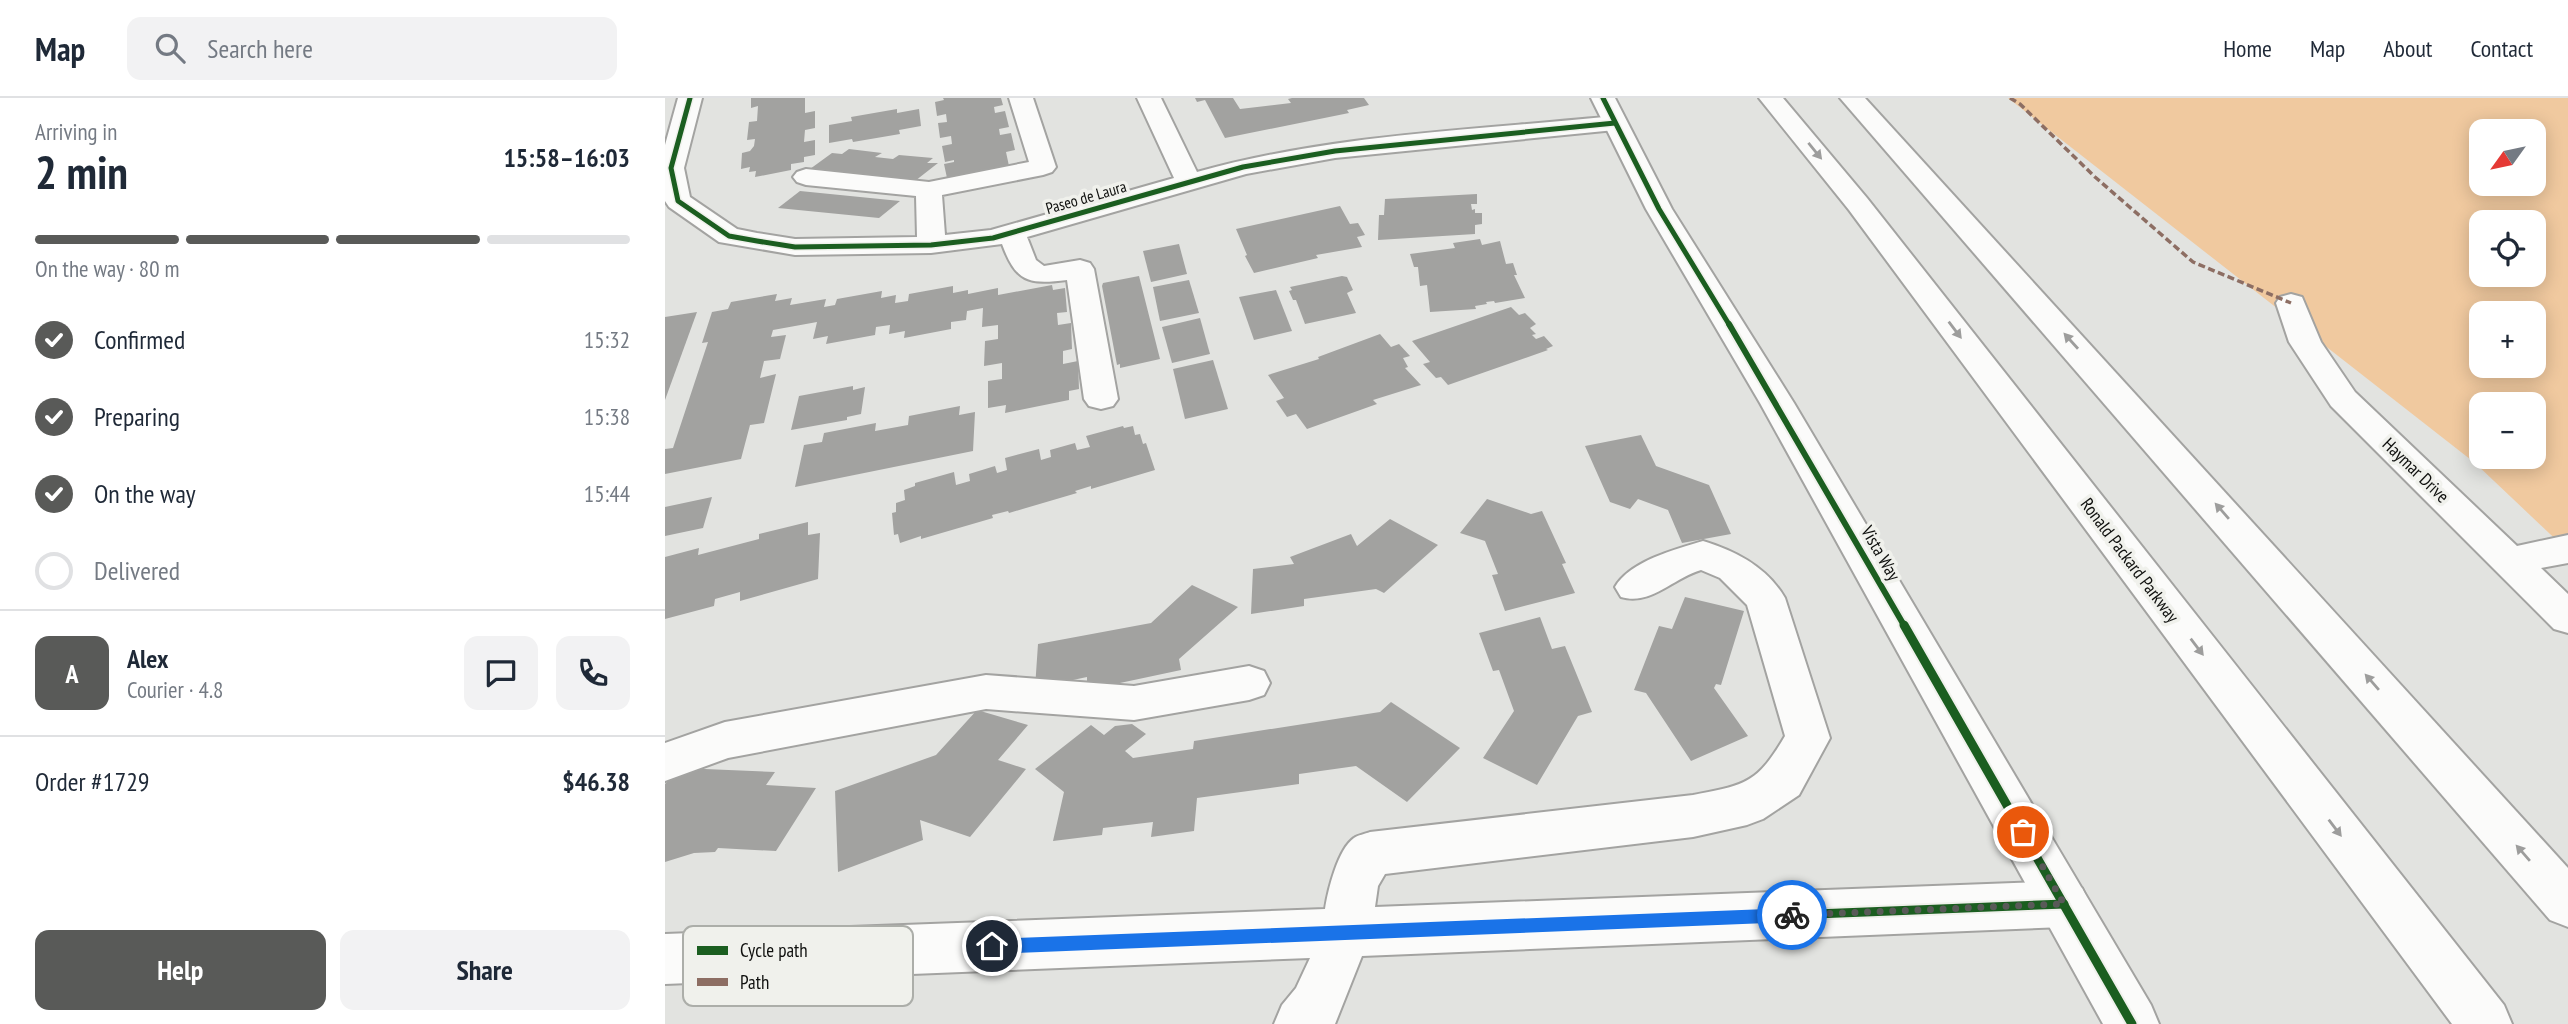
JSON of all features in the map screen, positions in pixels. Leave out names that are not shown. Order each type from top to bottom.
[{"type":"main road","name":"Paseo de Laura","points":[[691,98],[671,168],[678,201],[729,236],[795,247],[931,245],[993,238],[1243,167],[1335,150],[1609,111]]},
{"type":"main road","points":[[806,177],[929,190],[1043,167],[1021,98]]},
{"type":"main road","points":[[1149,98],[1189,183]]},
{"type":"main road","name":"Ronald Packard Parkway","points":[[1771,98],[1858,204],[2485,1024]]},
{"type":"main road","points":[[1852,98],[2568,904]]},
{"type":"main road","name":"Vista Way","points":[[1609,111],[1659,209],[1777,403],[2132,1024]]},
{"type":"main road","points":[[929,190],[931,245]]},
{"type":"main road","points":[[1011,233],[1024,265],[1039,275],[1080,269],[1101,399]]},
{"type":"main road","name":"Haymar Drive","points":[[2291,303],[2305,342],[2343,399],[2568,618]]},
{"type":"main road","points":[[2510,561],[2568,549]]},
{"type":"main road","points":[[1301,1024],[1315,1007],[1346,933],[1355,882],[1370,854],[1693,816],[1747,805],[1783,781],[1808,738],[1765,598],[1734,568],[1703,555],[1678,564],[1635,587]]},
{"type":"main road","points":[[665,762],[725,740],[986,691],[1055,699],[1134,703],[1249,683]]},
{"type":"main road","points":[[913,950],[2064,904]]},
{"type":"main road","points":[[665,959],[683,958]]},
{"type":"shaded area","points":[[2008,98],[2568,98],[2568,551],[2481,469],[2546,469],[2546,392],[2469,392],[2469,458]]},
{"type":"building","points":[[751,98],[805,98],[805,113],[815,111],[815,128],[805,130],[804,142],[815,140],[815,155],[804,157],[804,162],[791,164],[791,170],[755,177],[756,171],[749,172],[750,167],[741,169],[742,153],[750,151],[755,139],[747,140],[749,122],[757,121],[758,106],[751,108]]},
{"type":"building","points":[[943,98],[1001,98],[1003,105],[994,107],[995,113],[1005,111],[1009,127],[999,129],[1000,135],[1011,133],[1015,150],[1006,152],[1009,166],[947,178],[944,164],[954,160],[945,162],[942,146],[952,144],[951,136],[940,138],[938,123],[947,122],[946,114],[937,116],[935,102],[944,100]]},
{"type":"building","points":[[1195,98],[1233,98],[1240,109],[1291,103],[1288,99],[1292,98],[1364,98],[1369,105],[1347,110],[1349,113],[1225,138],[1205,100],[1197,102]]},
{"type":"building","points":[[897,109],[897,113],[919,109],[921,126],[899,130],[900,134],[829,143],[829,125],[852,121],[851,117]]},
{"type":"building","points":[[849,149],[882,153],[875,157],[893,159],[899,155],[933,158],[927,163],[938,163],[906,188],[799,177],[832,153],[842,154]]},
{"type":"building","points":[[800,191],[900,201],[879,218],[778,208]]},
{"type":"building","points":[[1477,194],[1477,204],[1471,204],[1472,210],[1482,213],[1482,224],[1475,225],[1475,234],[1378,240],[1379,215],[1384,215],[1385,199]]},
{"type":"building","points":[[1340,206],[1350,224],[1358,223],[1365,235],[1357,237],[1362,247],[1316,255],[1318,258],[1254,273],[1236,229]]},
{"type":"building","points":[[1480,239],[1482,245],[1500,241],[1506,264],[1513,263],[1517,275],[1514,275],[1525,298],[1486,302],[1487,304],[1475,306],[1476,309],[1430,312],[1427,285],[1420,286],[1418,267],[1414,267],[1410,254],[1455,248],[1453,243]]},
{"type":"building","points":[[1179,244],[1187,274],[1151,282],[1143,251]]},
{"type":"building","points":[[1139,276],[1160,359],[1120,368],[1120,364],[1117,365],[1102,286],[1103,283]]},
{"type":"building","points":[[1347,277],[1353,290],[1347,293],[1356,313],[1305,324],[1296,300],[1293,300],[1289,291],[1292,290],[1290,287]]},
{"type":"building","points":[[1189,280],[1199,313],[1160,321],[1153,287]]},
{"type":"building","points":[[1052,285],[1053,290],[1065,288],[1067,312],[1057,313],[1058,325],[1071,323],[1072,349],[1063,351],[1063,364],[1078,361],[1079,389],[1069,391],[1069,400],[1005,413],[1006,405],[988,408],[988,381],[1002,379],[1002,363],[984,366],[985,341],[998,339],[998,325],[982,327],[983,308],[967,311],[966,320],[951,322],[951,329],[904,338],[905,331],[889,334],[890,325],[876,327],[875,335],[826,344],[828,336],[813,339],[817,322],[773,330],[771,337],[786,335],[780,359],[764,361],[760,378],[776,374],[764,423],[750,425],[741,459],[665,474],[665,449],[673,448],[708,342],[702,343],[712,312],[728,309],[731,302],[777,294],[775,301],[792,298],[790,305],[826,299],[824,307],[835,305],[837,299],[882,291],[881,298],[896,295],[895,303],[908,301],[909,294],[953,286],[953,293],[968,290],[968,294],[998,288],[998,295]]},
{"type":"building","points":[[1276,290],[1292,331],[1254,340],[1239,297]]},
{"type":"building","points":[[1511,307],[1519,315],[1525,313],[1536,324],[1530,328],[1536,334],[1532,335],[1536,339],[1544,336],[1553,346],[1448,385],[1441,377],[1436,378],[1423,364],[1430,362],[1412,341]]},
{"type":"building","points":[[697,312],[665,400],[665,317]]},
{"type":"building","points":[[1200,318],[1210,354],[1172,363],[1162,327]]},
{"type":"building","points":[[1380,334],[1391,347],[1399,344],[1410,356],[1403,358],[1408,367],[1405,368],[1421,385],[1373,400],[1377,404],[1307,429],[1296,414],[1287,417],[1276,401],[1284,398],[1268,375],[1319,359],[1318,357]]},
{"type":"building","points":[[1213,360],[1228,409],[1185,419],[1173,369]]},
{"type":"building","points":[[853,386],[853,390],[865,387],[861,414],[847,417],[847,420],[791,430],[799,396]]},
{"type":"building","points":[[960,406],[959,415],[975,412],[973,451],[795,487],[804,445],[822,442],[824,433],[876,423],[875,431],[908,425],[909,416]]},
{"type":"building","points":[[1133,426],[1135,435],[1140,434],[1155,470],[1091,489],[1091,486],[1075,491],[1077,493],[1009,513],[1008,511],[992,515],[993,518],[921,539],[921,536],[900,543],[898,534],[894,535],[892,513],[896,512],[896,503],[905,500],[904,490],[915,486],[915,483],[954,472],[956,485],[970,481],[969,474],[995,466],[997,473],[1007,470],[1005,458],[1039,449],[1041,460],[1051,457],[1050,450],[1075,443],[1077,450],[1090,447],[1086,436]]},
{"type":"building","points":[[1641,435],[1656,466],[1709,485],[1731,534],[1682,543],[1668,510],[1638,499],[1630,509],[1610,502],[1585,446]]},
{"type":"building","points":[[712,497],[703,528],[665,536],[665,507]]},
{"type":"building","points":[[1487,499],[1531,514],[1542,511],[1566,563],[1562,564],[1575,593],[1505,611],[1492,575],[1498,574],[1485,541],[1460,533]]},
{"type":"building","points":[[1390,519],[1438,545],[1384,593],[1376,589],[1304,599],[1304,606],[1251,614],[1253,569],[1294,564],[1290,557],[1351,534],[1357,546]]},
{"type":"building","points":[[808,522],[808,535],[820,533],[818,579],[740,601],[740,592],[715,599],[714,606],[665,619],[665,557],[699,548],[698,555],[759,539],[759,534]]},
{"type":"building","points":[[1192,585],[1238,607],[1179,659],[1181,670],[1087,690],[1087,677],[1035,688],[1038,644],[1151,623]]},
{"type":"building","points":[[1685,597],[1744,611],[1721,685],[1716,684],[1714,688],[1748,736],[1691,761],[1646,693],[1634,690],[1659,626],[1672,629]]},
{"type":"building","points":[[1540,617],[1552,649],[1565,646],[1592,712],[1578,716],[1537,785],[1483,758],[1514,711],[1499,670],[1493,671],[1479,633]]},
{"type":"building","points":[[1391,702],[1460,748],[1407,802],[1356,766],[1299,774],[1299,784],[1197,798],[1194,831],[1151,837],[1153,822],[1103,828],[1102,835],[1053,841],[1064,792],[1035,769],[1091,725],[1104,735],[1115,726],[1132,724],[1146,734],[1125,751],[1133,758],[1193,749],[1194,741],[1380,712]]},
{"type":"building","points":[[977,710],[1028,725],[998,760],[1026,769],[970,837],[920,820],[923,840],[838,872],[835,791],[936,755]]},
{"type":"building","points":[[681,768],[775,772],[766,785],[816,788],[776,851],[718,848],[715,852],[694,853],[665,862],[665,784]]},
{"type":"marked path","points":[[2010,98],[2020,104],[2095,177],[2193,262],[2291,303]]},
{"type":"cycle path","points":[[690,98],[671,168],[678,201],[729,236],[795,247],[931,245],[993,238],[1243,167],[1335,151],[1615,123]]},
{"type":"cycle path","points":[[1603,98],[1659,209],[1777,403],[2132,1024]]},
{"type":"cycle path","points":[[1346,933],[2064,904]]},
{"type":"way so far","points":[[1792,915],[2064,904],[2023,832]]},
{"type":"route","points":[[992,946],[1792,915]]}]
